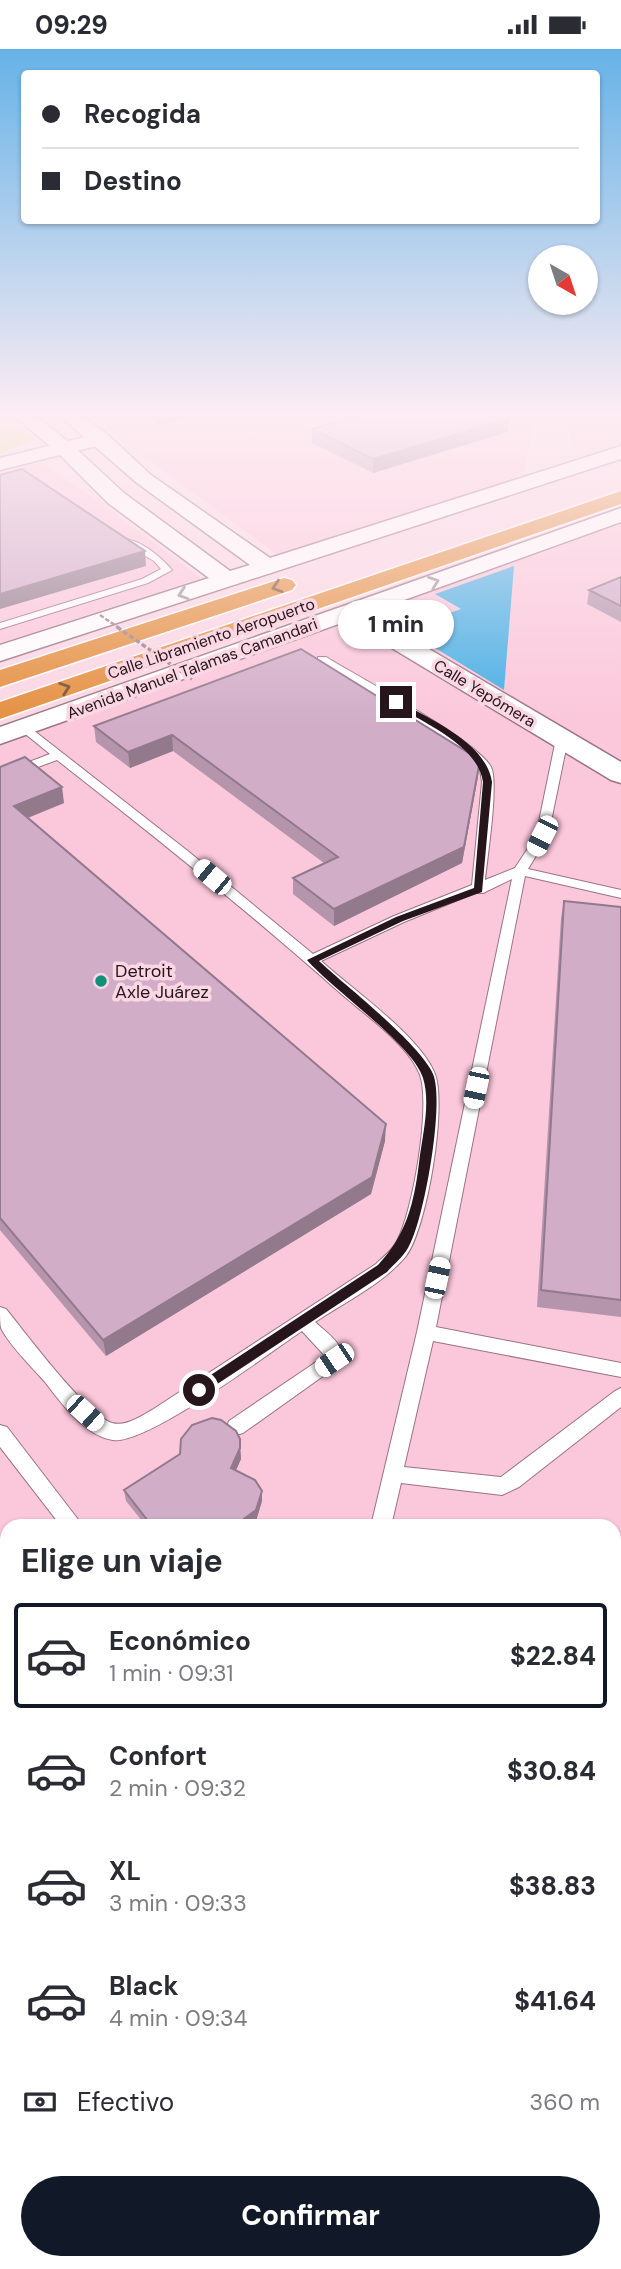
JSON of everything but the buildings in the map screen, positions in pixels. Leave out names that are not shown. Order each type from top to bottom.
[{"type":"highway","name":"Calle Libramiento Aeropuerto","points":[[0,680],[484,519]]},
{"type":"highway","name":"Calle Libramiento Aeropuerto","points":[[0,711],[558,519]]},
{"type":"highway","points":[[0,662],[96,619]]},
{"type":"main road","points":[[144,519],[227,580]]},
{"type":"main road","points":[[200,519],[268,567]]},
{"type":"main road","points":[[0,653],[96,619],[418,519]]},
{"type":"main road","name":"Avenida Manuel Talamas Camandari","points":[[0,736],[611,519]]},
{"type":"main road","name":"Calle Yepómera","points":[[349,612],[621,774]]},
{"type":"lane","points":[[0,626],[145,581],[167,570],[157,559],[117,535]]},
{"type":"lane","points":[[321,659],[435,727],[480,759],[486,768],[488,782],[478,890]]},
{"type":"lane","points":[[0,1314],[100,1428],[114,1432],[133,1429],[159,1416],[382,1269],[403,1246],[423,1176],[431,1092],[428,1075],[397,1037],[312,960],[172,843],[24,728]]},
{"type":"lane","points":[[383,1519],[426,1332],[520,871],[542,836],[562,739]]},
{"type":"lane","points":[[0,777],[59,755]]},
{"type":"lane","points":[[312,960],[400,919],[520,871],[621,894]]},
{"type":"lane","points":[[236,1427],[334,1360],[334,1352],[304,1322]]},
{"type":"lane","points":[[426,1332],[621,1370]]},
{"type":"lane","points":[[394,1474],[502,1486],[621,1396]]},
{"type":"lane","points":[[0,1433],[68,1519]]},
{"type":"path","points":[[96,619],[192,679]]},
{"type":"shaded area","points":[[0,519],[121,519],[201,578],[0,643]]},
{"type":"shaded area","points":[[228,519],[392,519],[279,556]]},
{"type":"shaded area","points":[[621,520],[621,777],[358,614]]},
{"type":"shaded area","points":[[331,626],[361,631],[621,780],[621,1519],[0,1519],[0,746]]},
{"type":"water","points":[[514,566],[504,690],[404,629],[461,609],[435,594]]},
{"type":"place","name":"Detroit Axle Juárez","points":[[101,981]]},
{"type":"route","points":[[199,1390],[382,1269],[403,1246],[413,1219],[423,1176],[430,1119],[431,1092],[428,1075],[397,1037],[312,960],[400,919],[478,890],[488,782],[486,768],[465,746],[396,702]]}]
